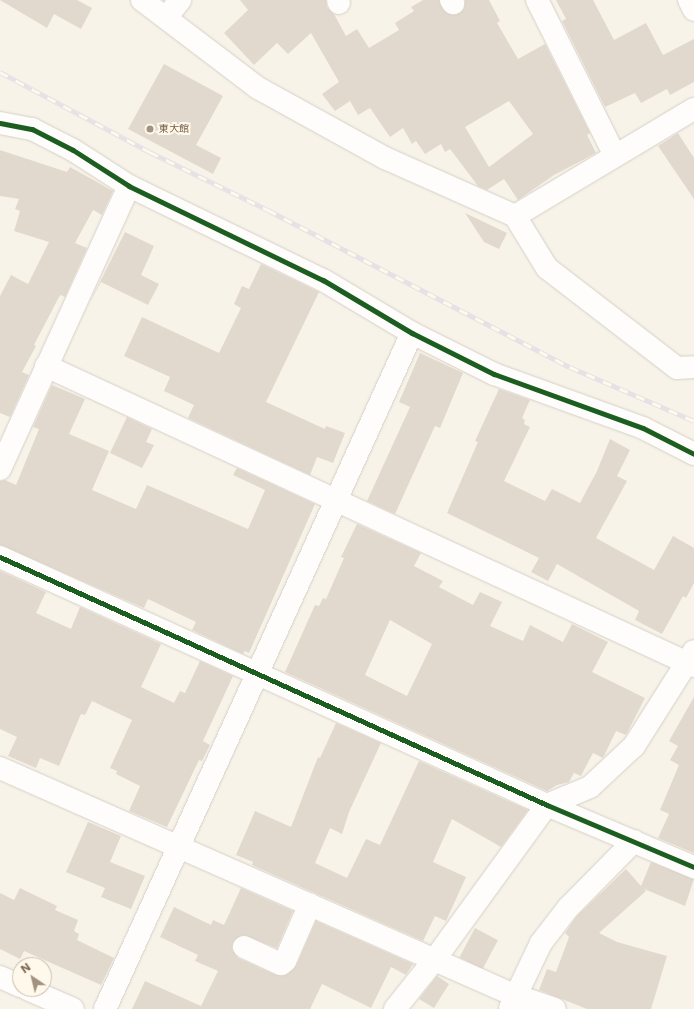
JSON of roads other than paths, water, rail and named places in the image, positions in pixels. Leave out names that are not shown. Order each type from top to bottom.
[{"type":"street","points":[[142,0],[258,88],[385,158],[515,216],[547,268],[677,368],[694,367]]},
{"type":"street","points":[[166,18],[180,0]]},
{"type":"street","points":[[537,0],[615,156]]},
{"type":"street","points":[[689,0],[694,10]]},
{"type":"street","points":[[515,216],[694,109]]},
{"type":"street","points":[[0,123],[32,129],[73,150],[129,186],[323,280],[412,334],[494,374],[643,428],[694,454]]},
{"type":"street","points":[[0,469],[129,186]]},
{"type":"street","points":[[105,1009],[180,848],[257,674],[412,334]]},
{"type":"street","points":[[46,366],[336,500],[692,660],[634,746],[590,787],[547,805],[435,959],[395,1009]]},
{"type":"street","points":[[0,557],[547,805],[694,868]]},
{"type":"street","points":[[0,768],[435,959],[512,1002],[555,1009]]},
{"type":"street","points":[[512,1002],[540,943],[568,908],[634,841]]},
{"type":"street","points":[[244,947],[281,964],[285,961],[310,904]]},
{"type":"street","points":[[0,977],[12,982]]},
{"type":"street","points":[[45,997],[73,1009]]},
{"type":"railway","points":[[0,72],[150,152],[268,210],[570,367],[694,421]]},
{"type":"place","name":"東大館","points":[[150,129]]}]
